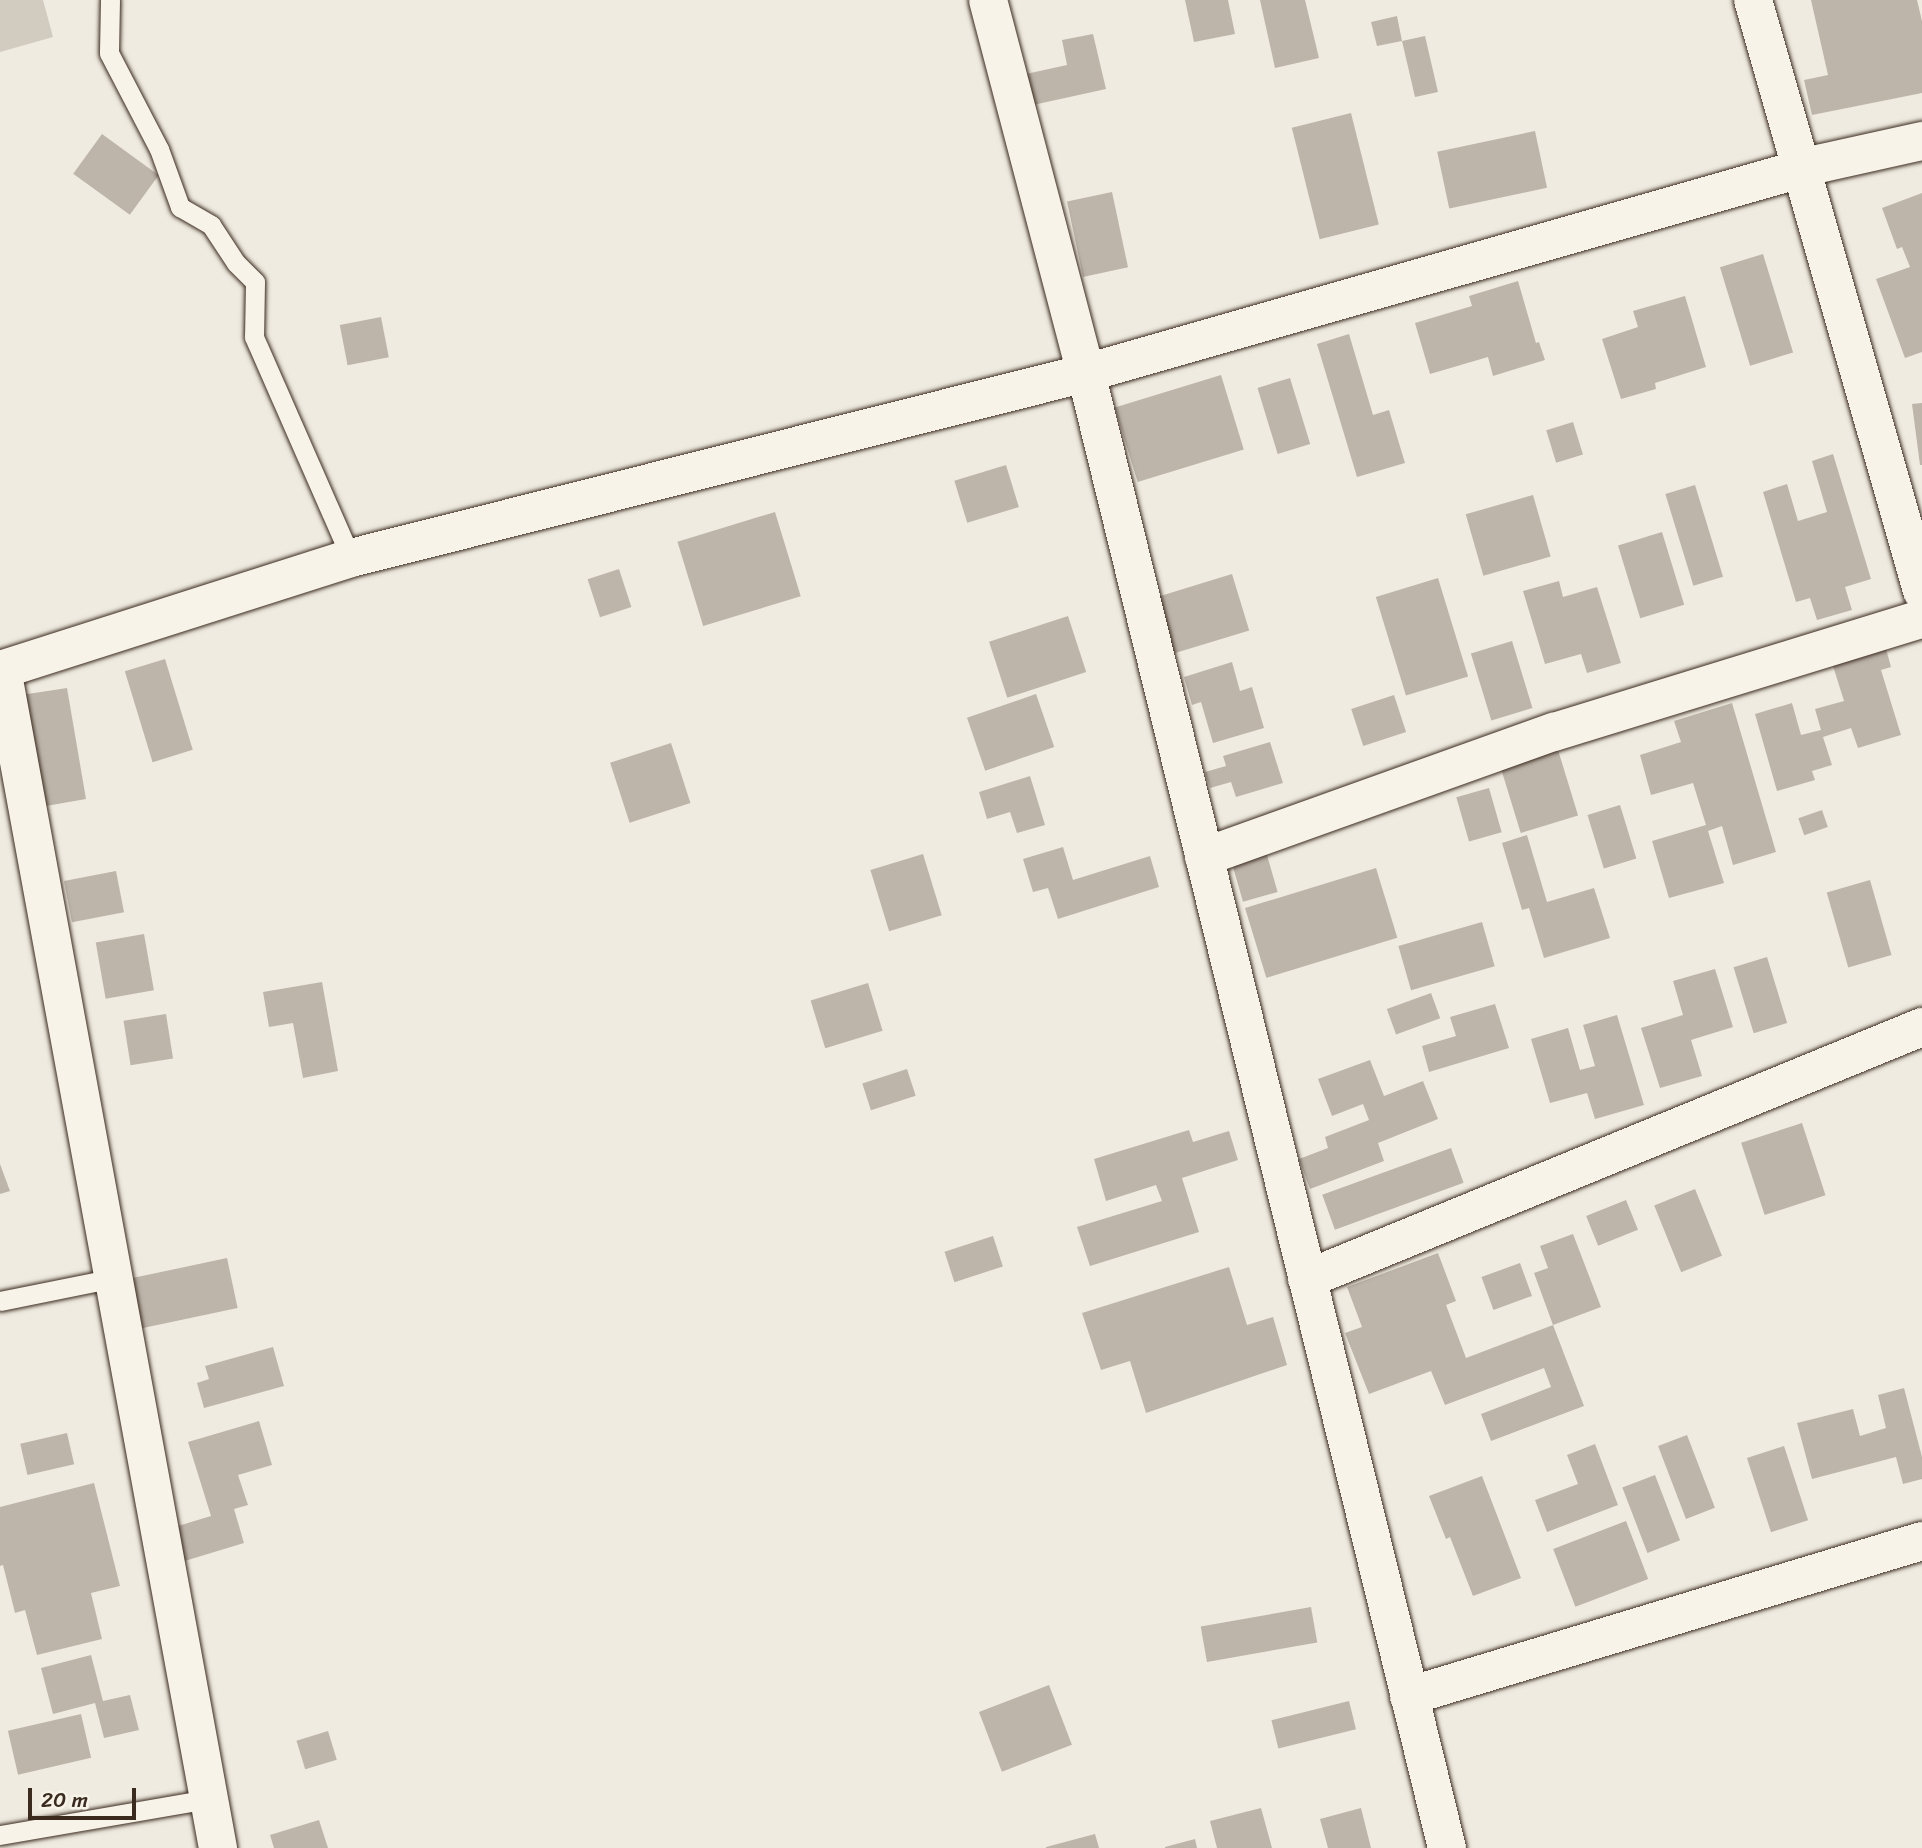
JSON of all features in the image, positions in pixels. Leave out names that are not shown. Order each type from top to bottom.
[{"type":"street","points":[[988,0],[1086,373],[1447,1848]]},
{"type":"street","points":[[1753,0],[1799,170],[1922,591]]},
{"type":"street","points":[[218,1848],[1,670],[351,558],[1086,373],[1799,170],[1922,141]]},
{"type":"street","points":[[1204,857],[1554,732],[1922,619]]},
{"type":"street","points":[[1307,1279],[1922,1027]]},
{"type":"street","points":[[1409,1696],[1922,1541]]},
{"type":"lane","points":[[110,0],[109,53],[159,149],[180,207],[211,225],[236,263],[254,282],[254,337],[351,558]]},
{"type":"lane","points":[[0,1301],[114,1278]]},
{"type":"lane","points":[[0,1835],[209,1799]]},
{"type":"shaded area","points":[[0,0],[43,0],[53,37],[0,52]]},
{"type":"building","points":[[1185,0],[1228,0],[1235,34],[1194,42]]},
{"type":"building","points":[[1260,0],[1305,0],[1319,58],[1275,68]]},
{"type":"building","points":[[1811,0],[1917,0],[1922,21],[1922,93],[1812,115],[1804,80],[1828,75]]},
{"type":"building","points":[[1397,16],[1402,41],[1377,46],[1371,22]]},
{"type":"building","points":[[1093,34],[1106,89],[1033,105],[1026,74],[1067,65],[1062,40]]},
{"type":"building","points":[[1425,36],[1438,92],[1415,97],[1402,41]]},
{"type":"building","points":[[1351,113],[1379,225],[1320,239],[1292,128]]},
{"type":"building","points":[[1535,131],[1547,188],[1449,209],[1437,152]]},
{"type":"building","points":[[102,134],[159,175],[130,215],[73,174]]},
{"type":"building","points":[[1112,192],[1128,267],[1083,277],[1067,202]]},
{"type":"building","points":[[1922,193],[1922,352],[1905,358],[1876,279],[1910,267],[1902,247],[1897,249],[1882,208]]},
{"type":"building","points":[[1763,254],[1793,352],[1750,366],[1720,267]]},
{"type":"building","points":[[1518,281],[1536,343],[1539,342],[1545,360],[1493,376],[1488,357],[1430,374],[1415,323],[1472,306],[1469,296]]},
{"type":"building","points":[[1685,296],[1706,367],[1655,383],[1656,389],[1621,399],[1602,339],[1638,327],[1633,311]]},
{"type":"building","points":[[381,317],[389,357],[348,365],[340,325]]},
{"type":"building","points":[[1349,334],[1373,415],[1389,410],[1405,463],[1357,477],[1317,344]]},
{"type":"building","points":[[1221,375],[1244,450],[1138,482],[1115,407]]},
{"type":"building","points":[[1290,378],[1310,444],[1278,454],[1257,388]]},
{"type":"building","points":[[1922,403],[1922,465],[1920,465],[1912,404]]},
{"type":"building","points":[[1573,422],[1583,455],[1556,463],[1546,430]]},
{"type":"building","points":[[1833,454],[1871,579],[1845,587],[1852,610],[1817,620],[1810,598],[1796,602],[1763,492],[1787,484],[1798,521],[1827,512],[1812,461]]},
{"type":"building","points":[[1006,465],[1019,507],[967,523],[954,481]]},
{"type":"building","points":[[1695,485],[1723,577],[1693,586],[1665,494]]},
{"type":"building","points":[[1533,495],[1551,557],[1483,576],[1466,514]]},
{"type":"building","points":[[775,512],[801,596],[703,626],[677,542]]},
{"type":"building","points":[[1662,532],[1684,605],[1640,618],[1618,545]]},
{"type":"building","points":[[619,569],[631,607],[600,617],[588,579]]},
{"type":"building","points":[[1232,574],[1249,630],[1167,656],[1150,599]]},
{"type":"building","points":[[1438,578],[1468,676],[1406,696],[1376,597]]},
{"type":"building","points":[[1559,581],[1563,597],[1597,587],[1621,663],[1587,673],[1581,654],[1545,664],[1523,591]]},
{"type":"building","points":[[1068,616],[1086,672],[1007,698],[989,642]]},
{"type":"building","points":[[1882,634],[1891,667],[1881,670],[1901,735],[1858,748],[1851,728],[1823,737],[1832,765],[1812,771],[1815,780],[1777,791],[1755,714],[1792,703],[1801,735],[1821,730],[1815,709],[1844,701],[1828,650]]},
{"type":"building","points":[[1512,641],[1532,708],[1491,721],[1471,654]]},
{"type":"building","points":[[165,659],[193,750],[153,762],[125,671]]},
{"type":"building","points":[[1232,662],[1240,691],[1252,687],[1264,728],[1213,743],[1201,702],[1192,705],[1184,677]]},
{"type":"building","points":[[67,688],[86,799],[29,809],[21,695]]},
{"type":"building","points":[[1036,694],[1054,747],[985,771],[967,718]]},
{"type":"building","points":[[1394,695],[1406,732],[1363,746],[1351,709]]},
{"type":"building","points":[[1732,703],[1776,852],[1733,865],[1722,826],[1708,831],[1724,883],[1669,898],[1652,841],[1706,825],[1693,783],[1651,795],[1640,755],[1681,742],[1674,721]]},
{"type":"building","points":[[1555,740],[1578,816],[1521,833],[1498,758]]},
{"type":"building","points":[[1270,742],[1283,783],[1236,797],[1231,782],[1210,788],[1205,772],[1226,766],[1223,756]]},
{"type":"building","points":[[671,743],[690,803],[630,823],[610,763]]},
{"type":"building","points":[[1030,776],[1045,825],[1017,833],[1010,812],[987,819],[979,792]]},
{"type":"building","points":[[1489,788],[1502,832],[1469,842],[1456,797]]},
{"type":"building","points":[[1620,805],[1636,859],[1604,868],[1587,815]]},
{"type":"building","points":[[1822,810],[1828,827],[1804,835],[1798,818]]},
{"type":"building","points":[[1527,835],[1547,902],[1594,888],[1610,938],[1544,958],[1529,908],[1522,910],[1502,843]]},
{"type":"building","points":[[1263,841],[1278,892],[1243,902],[1228,851]]},
{"type":"building","points":[[1063,847],[1073,880],[1150,856],[1159,887],[1058,919],[1048,888],[1033,892],[1023,859]]},
{"type":"building","points":[[923,854],[942,915],[889,931],[870,870]]},
{"type":"building","points":[[1376,868],[1397,938],[1266,978],[1245,908]]},
{"type":"building","points":[[116,871],[124,912],[72,922],[64,881]]},
{"type":"building","points":[[1870,880],[1891,955],[1848,967],[1827,892]]},
{"type":"building","points":[[1482,922],[1495,966],[1411,990],[1398,946]]},
{"type":"building","points":[[144,934],[154,990],[106,999],[96,943]]},
{"type":"building","points":[[1767,957],[1787,1023],[1754,1033],[1734,967]]},
{"type":"building","points":[[1715,969],[1733,1027],[1691,1040],[1702,1076],[1660,1088],[1641,1028],[1683,1015],[1673,981]]},
{"type":"building","points":[[322,982],[338,1071],[303,1078],[293,1023],[269,1027],[263,992]]},
{"type":"building","points":[[868,983],[883,1031],[825,1048],[811,1001]]},
{"type":"building","points":[[1431,993],[1440,1018],[1396,1034],[1387,1009]]},
{"type":"building","points":[[1495,1004],[1509,1048],[1429,1072],[1422,1046],[1456,1036],[1450,1017]]},
{"type":"building","points":[[166,1014],[173,1058],[131,1065],[124,1021]]},
{"type":"building","points":[[1617,1015],[1644,1105],[1595,1119],[1587,1093],[1550,1103],[1531,1039],[1568,1028],[1580,1070],[1595,1066],[1583,1025]]},
{"type":"building","points":[[1370,1060],[1384,1096],[1423,1081],[1438,1119],[1378,1143],[1384,1161],[1310,1189],[1299,1159],[1328,1148],[1325,1137],[1369,1120],[1363,1104],[1332,1116],[1318,1079]]},
{"type":"building","points":[[907,1069],[916,1096],[871,1110],[862,1084]]},
{"type":"building","points":[[1802,1123],[1825,1195],[1765,1215],[1741,1143]]},
{"type":"building","points":[[1189,1130],[1193,1142],[1229,1131],[1238,1160],[1182,1178],[1199,1232],[1090,1266],[1077,1227],[1162,1201],[1156,1185],[1106,1201],[1094,1159]]},
{"type":"building","points":[[1451,1148],[1464,1183],[1335,1230],[1322,1195]]},
{"type":"building","points":[[0,1164],[10,1191],[0,1194]]},
{"type":"building","points":[[1695,1189],[1722,1256],[1681,1272],[1654,1205]]},
{"type":"building","points":[[1626,1200],[1638,1230],[1598,1246],[1586,1216]]},
{"type":"building","points":[[1573,1234],[1601,1307],[1553,1325],[1534,1273],[1548,1268],[1540,1246]]},
{"type":"building","points":[[993,1236],[1003,1266],[954,1282],[944,1252]]},
{"type":"building","points":[[1438,1253],[1456,1301],[1446,1305],[1466,1358],[1553,1325],[1584,1406],[1491,1441],[1481,1414],[1551,1387],[1544,1368],[1445,1405],[1431,1371],[1369,1394],[1345,1333],[1362,1327],[1347,1287]]},
{"type":"building","points":[[227,1258],[238,1308],[130,1331],[119,1281]]},
{"type":"building","points":[[1520,1263],[1532,1296],[1493,1310],[1481,1277]]},
{"type":"building","points":[[1229,1267],[1247,1325],[1273,1317],[1287,1365],[1146,1413],[1130,1361],[1101,1370],[1082,1313]]},
{"type":"building","points":[[273,1347],[284,1386],[204,1408],[197,1383],[209,1379],[205,1366]]},
{"type":"building","points":[[1904,1388],[1922,1457],[1922,1479],[1903,1484],[1896,1457],[1812,1479],[1797,1423],[1853,1409],[1860,1436],[1886,1428],[1878,1395]]},
{"type":"building","points":[[259,1421],[272,1465],[238,1475],[248,1505],[234,1509],[244,1543],[178,1563],[168,1529],[211,1516],[188,1442]]},
{"type":"building","points":[[67,1433],[74,1464],[27,1475],[20,1444]]},
{"type":"building","points":[[1687,1435],[1715,1508],[1686,1519],[1658,1446]]},
{"type":"building","points":[[1595,1444],[1618,1505],[1547,1532],[1535,1500],[1578,1484],[1567,1455]]},
{"type":"building","points":[[1784,1446],[1808,1520],[1771,1532],[1747,1458]]},
{"type":"building","points":[[1655,1475],[1680,1540],[1647,1553],[1622,1488]]},
{"type":"building","points":[[1482,1476],[1521,1578],[1473,1596],[1450,1537],[1446,1539],[1429,1496]]},
{"type":"building","points":[[94,1483],[120,1586],[91,1593],[102,1639],[37,1655],[25,1610],[15,1613],[3,1565],[0,1566],[0,1507]]},
{"type":"building","points":[[1626,1521],[1648,1579],[1575,1607],[1553,1549]]},
{"type":"building","points":[[1311,1607],[1317,1642],[1207,1662],[1201,1626]]},
{"type":"building","points":[[91,1655],[103,1701],[130,1695],[139,1730],[104,1738],[95,1703],[53,1714],[41,1668]]},
{"type":"building","points":[[1049,1685],[1072,1745],[1002,1772],[979,1712]]},
{"type":"building","points":[[1349,1701],[1356,1729],[1278,1748],[1271,1720]]},
{"type":"building","points":[[81,1714],[91,1758],[18,1775],[8,1731]]},
{"type":"building","points":[[328,1731],[337,1760],[305,1769],[296,1741]]},
{"type":"building","points":[[1261,1808],[1272,1848],[1217,1848],[1210,1821]]},
{"type":"building","points":[[1361,1808],[1371,1848],[1328,1848],[1320,1819]]},
{"type":"building","points":[[319,1820],[328,1848],[274,1848],[270,1835]]},
{"type":"building","points":[[1095,1834],[1099,1848],[1046,1848],[1046,1847]]},
{"type":"building","points":[[1195,1839],[1197,1848],[1165,1848],[1165,1847]]}]
